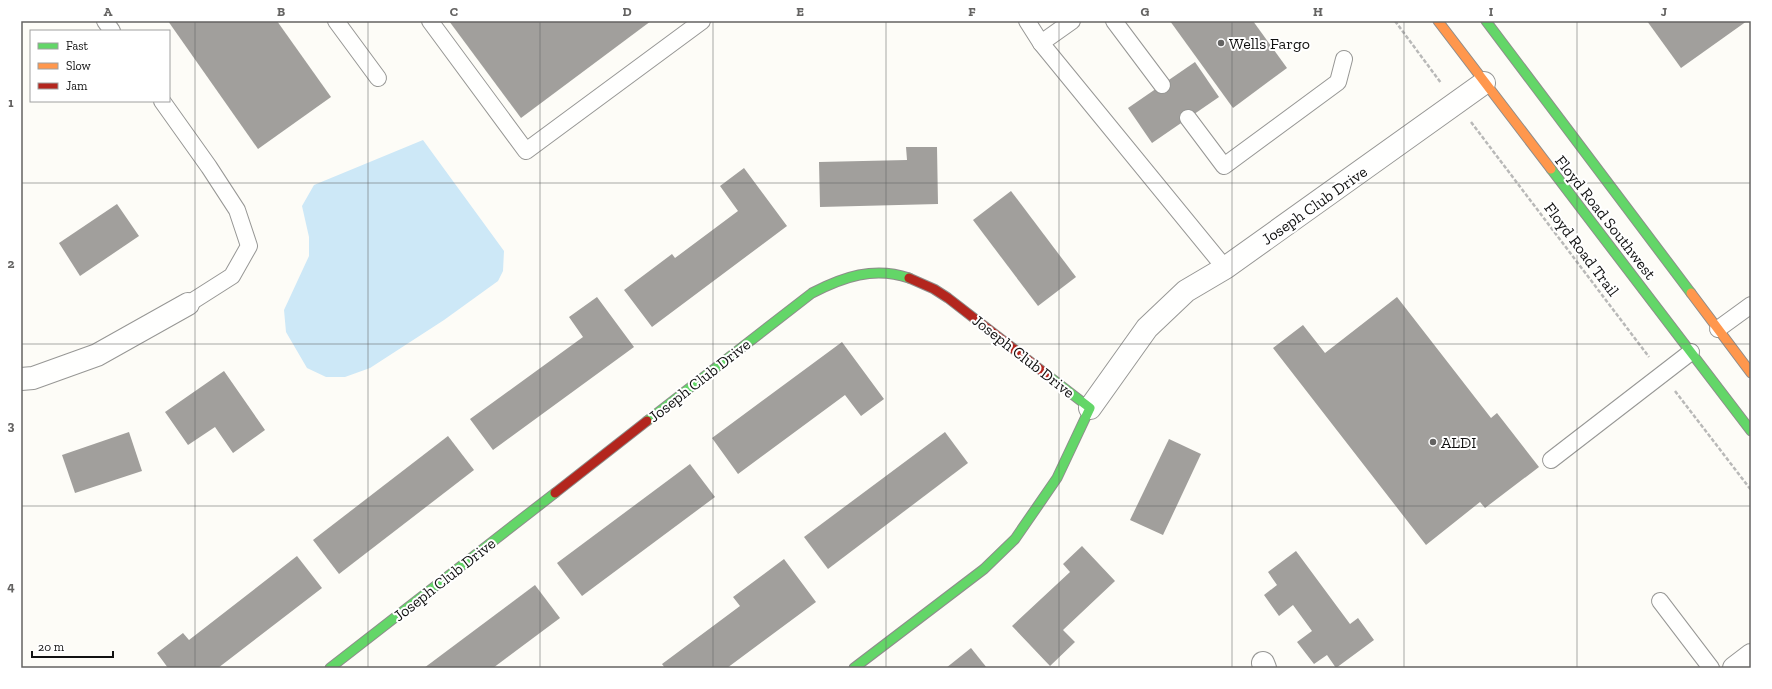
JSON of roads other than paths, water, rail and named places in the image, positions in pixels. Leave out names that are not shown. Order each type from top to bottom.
[{"type":"street","name":"Floyd Road Southwest","points":[[1438,21],[1484,84],[1751,431]]},
{"type":"street","name":"Floyd Road Southwest","points":[[1486,21],[1751,373]]},
{"type":"street","name":"Joseph Club Drive","points":[[854,668],[984,569],[1016,539],[1057,478],[1090,408],[1147,328],[1186,291],[1225,268],[1484,84]]},
{"type":"street","name":"Joseph Club Drive","points":[[330,668],[812,292],[842,278],[863,273],[888,273],[910,277],[940,292],[1090,408]]},
{"type":"street","points":[[21,379],[33,378],[97,355],[188,304]]},
{"type":"street","points":[[1734,668],[1751,655]]},
{"type":"lane","points":[[104,21],[111,30]]},
{"type":"lane","points":[[336,21],[378,78]]},
{"type":"lane","points":[[430,21],[526,151],[702,21]]},
{"type":"lane","points":[[1027,21],[1041,43],[1225,268]]},
{"type":"lane","points":[[1041,43],[1072,21]]},
{"type":"lane","points":[[1114,21],[1162,85]]},
{"type":"lane","points":[[1188,118],[1224,166],[1338,82],[1344,59]]},
{"type":"lane","points":[[163,102],[209,167],[237,210],[249,246],[232,276],[188,304]]},
{"type":"lane","points":[[1718,329],[1751,305]]},
{"type":"lane","points":[[1551,460],[1691,352]]},
{"type":"lane","points":[[1660,601],[1712,668]]},
{"type":"water","points":[[423,140],[504,251],[503,271],[498,281],[444,320],[370,368],[345,377],[326,377],[307,368],[286,332],[284,310],[309,256],[309,237],[302,206],[314,185]]},
{"type":"place","name":"Wells Fargo","points":[[1221,43]]},
{"type":"place","name":"ALDI","points":[[1433,442]]}]
